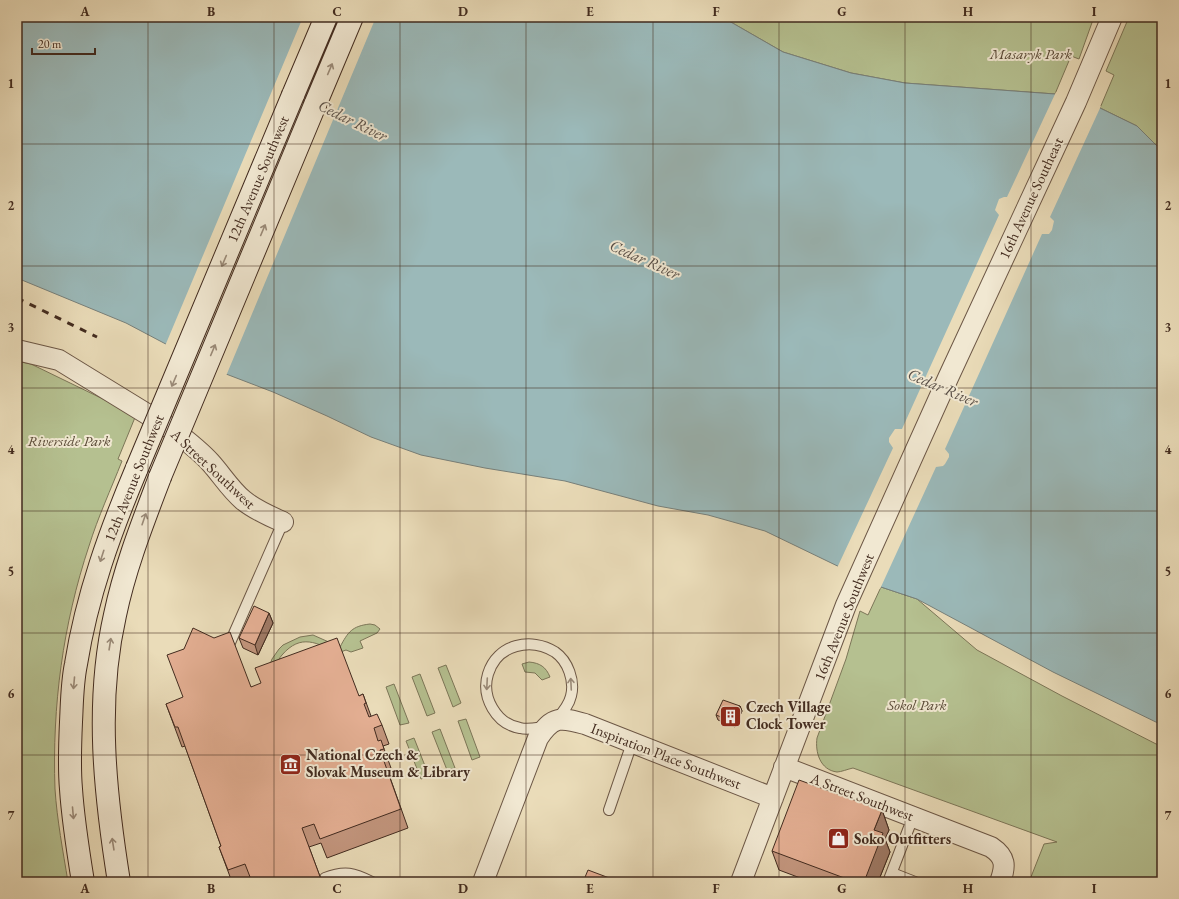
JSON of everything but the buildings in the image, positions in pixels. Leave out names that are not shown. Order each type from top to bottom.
[{"type":"main road","name":"12th Avenue Southwest","points":[[83,882],[74,822],[71,788],[72,706],[75,666],[82,632],[99,567],[109,535],[326,17]]},
{"type":"main road","name":"12th Avenue Southwest","points":[[120,882],[111,830],[104,758],[104,711],[106,669],[115,615],[129,561],[160,477],[352,17]]},
{"type":"street","name":"16th Avenue Southeast","points":[[948,378],[1092,65],[1112,17]]},
{"type":"street","name":"A Street Southwest","points":[[17,350],[59,360],[173,430],[189,442],[211,463],[243,500],[263,513],[283,522]]},
{"type":"street","name":"16th Avenue Southwest","points":[[740,882],[846,605],[948,378]]},
{"type":"street","name":"Inspiration Place Southwest","points":[[552,723],[571,720],[585,724],[773,798]]},
{"type":"street","points":[[483,882],[532,750],[538,738],[552,723]]},
{"type":"street","name":"A Street Southwest","points":[[784,768],[992,847],[999,852],[1003,859],[1004,868],[1000,882]]},
{"type":"lane","points":[[229,645],[283,522]]},
{"type":"lane","name":"Inspiration Place Southwest","points":[[531,643],[546,647],[558,654],[568,666],[572,680],[572,695],[566,708],[552,723],[532,729],[518,728],[506,722],[495,713],[488,701],[486,687],[488,674],[494,661],[504,651],[517,645],[531,643]]},
{"type":"lane","points":[[609,810],[632,743]]},
{"type":"lane","points":[[913,817],[890,877],[915,882]]},
{"type":"lane","points":[[325,878],[337,873],[356,874],[372,882]]},
{"type":"green space","name":"Masaryk Park","points":[[722,17],[1094,17],[1079,59],[1071,56],[1055,94],[905,83],[851,73],[783,52]]},
{"type":"green space","points":[[1129,17],[1162,17],[1162,151],[1137,126],[1100,108],[1114,75],[1106,71]]},
{"type":"green space","name":"Riverside Park","points":[[17,361],[31,364],[136,415],[118,459],[122,461],[96,524],[80,575],[72,605],[61,666],[55,727],[55,789],[68,882],[17,882]]},
{"type":"green space","name":"Sokol Park","points":[[881,587],[917,599],[977,650],[1062,696],[1162,747],[1162,882],[1029,882],[1044,844],[1057,842],[853,768],[837,772],[826,768],[820,760],[818,754],[817,738],[846,659],[860,611],[868,615]]},
{"type":"green space","points":[[370,624],[375,625],[380,629],[377,633],[360,641],[363,648],[351,652],[346,650],[338,653],[316,643],[303,642],[289,648],[281,656],[276,665],[268,670],[272,659],[279,649],[283,645],[300,637],[313,635],[340,647],[351,631],[359,626]]},
{"type":"green space","points":[[529,662],[542,666],[550,677],[542,680],[535,673],[525,672],[522,664]]},
{"type":"green space","points":[[446,665],[461,703],[453,707],[438,668]]},
{"type":"green space","points":[[420,674],[435,713],[427,716],[412,677]]},
{"type":"green space","points":[[394,684],[409,723],[400,725],[386,687]]},
{"type":"green space","points":[[466,719],[480,757],[472,760],[458,721]]},
{"type":"green space","points":[[440,729],[455,768],[447,770],[432,732]]},
{"type":"green space","points":[[414,738],[429,776],[421,779],[406,741]]},
{"type":"water","name":"Cedar River","points":[[17,17],[722,17],[783,52],[851,73],[905,83],[1055,94],[1100,108],[1137,126],[1162,151],[1162,725],[1053,672],[917,599],[881,587],[765,531],[708,515],[658,506],[565,481],[485,468],[421,455],[371,437],[273,392],[213,369],[126,323],[17,278]]},
{"type":"pier","points":[[303,17],[376,17],[226,376],[212,371],[165,346]]},
{"type":"pier","points":[[1056,92],[1101,106],[1050,217],[1054,221],[1052,230],[1049,234],[1042,234],[945,449],[949,454],[949,457],[943,466],[936,467],[880,589],[837,568],[893,448],[889,442],[889,438],[895,429],[902,429],[999,215],[995,210],[999,199],[1007,197]]},
{"type":"railway","points":[[17,298],[97,337]]},
{"type":"place","name":"Czech Village Clock Tower","points":[[730,716]]},
{"type":"place","name":"National Czech & Slovak Museum & Library","points":[[290,764]]},
{"type":"place","name":"Soko Outfitters","points":[[838,839]]}]
